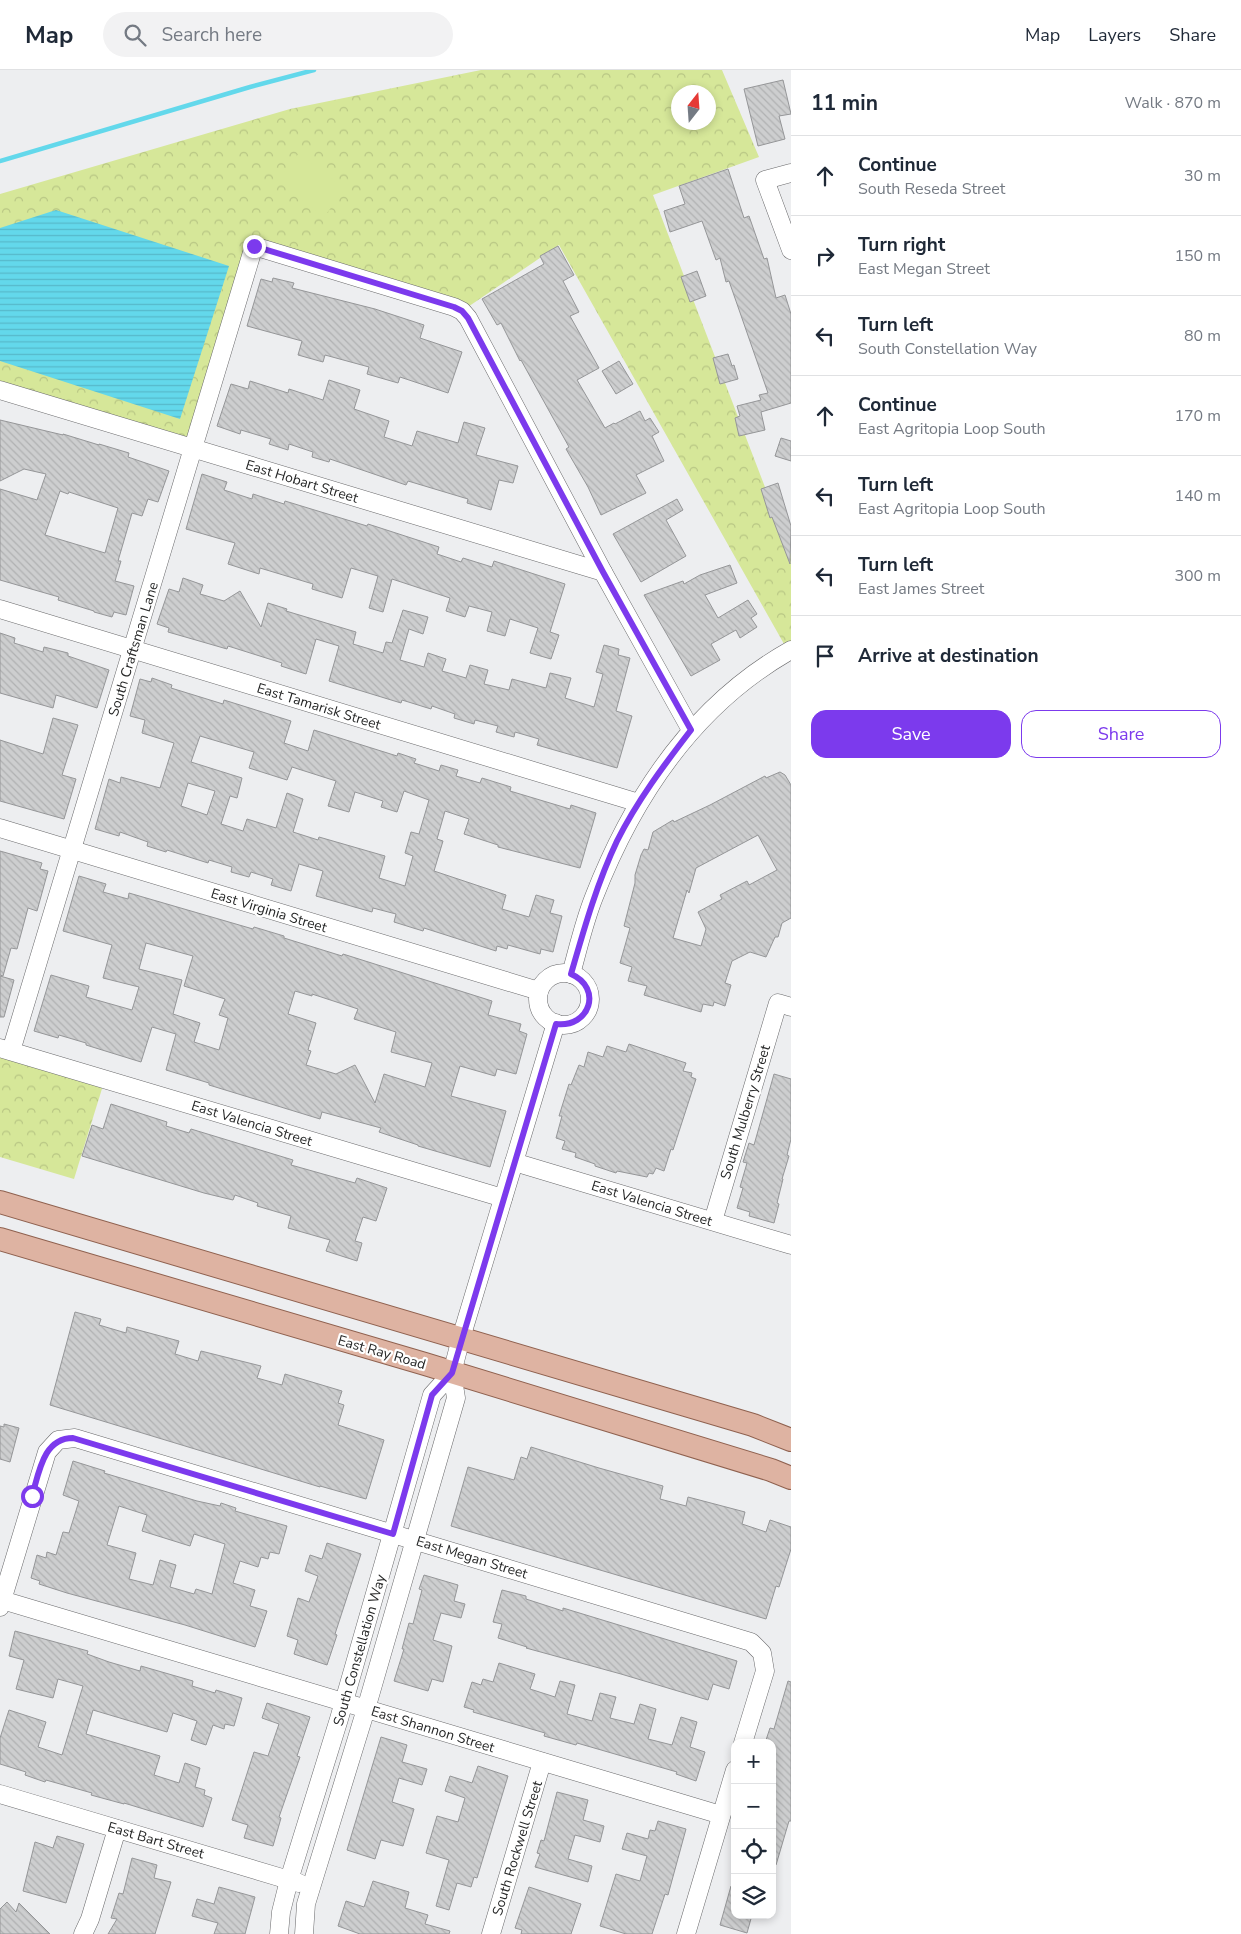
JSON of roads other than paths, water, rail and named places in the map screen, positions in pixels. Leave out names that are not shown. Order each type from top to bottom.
[{"type":"main road","name":"East Ray Road","points":[[0,1202],[456,1355],[791,1478]]},
{"type":"main road","name":"East Ray Road","points":[[0,1239],[456,1355],[753,1425],[791,1440]]},
{"type":"street","points":[[791,173],[766,180],[791,250]]},
{"type":"street","name":"South Craftsman Lane","points":[[6,1050],[72,850],[254,246],[462,311],[468,318],[603,572]]},
{"type":"street","name":"East Hobart Street","points":[[0,390],[603,572]]},
{"type":"street","points":[[603,572],[691,730]]},
{"type":"street","name":"East Tamarisk Street","points":[[0,609],[639,803]]},
{"type":"street","points":[[571,974],[593,899],[617,841],[655,777],[691,730],[735,689],[764,666],[791,650]]},
{"type":"street","name":"East Virginia Street","points":[[0,828],[539,991]]},
{"type":"street","points":[[555,974],[571,974],[577,976],[586,986],[590,1000],[580,1019],[573,1023],[556,1024],[543,1014],[539,1007],[539,991],[542,984],[555,974]]},
{"type":"street","name":"South Mulberry Street","points":[[713,1221],[784,1005]]},
{"type":"street","points":[[456,1355],[556,1024]]},
{"type":"street","name":"East Valencia Street","points":[[6,1050],[503,1198]]},
{"type":"street","name":"East Valencia Street","points":[[514,1162],[791,1245]]},
{"type":"street","name":"South Constellation Way","points":[[279,1934],[281,1912],[290,1880],[393,1534],[432,1395],[456,1355]]},
{"type":"street","name":"South Constellation Way","points":[[304,1934],[304,1921],[312,1887],[366,1709],[456,1398],[456,1355]]},
{"type":"street","name":"East Megan Street","points":[[1,1604],[42,1462],[50,1447],[58,1440],[66,1438],[78,1439],[747,1640],[758,1647],[764,1656],[765,1671],[744,1739]]},
{"type":"street","name":"East Shannon Street","points":[[1,1604],[343,1702],[721,1815]]},
{"type":"street","name":"South Rockwell Street","points":[[491,1934],[542,1762]]},
{"type":"street","points":[[686,1934],[731,1783]]},
{"type":"street","name":"East Bart Street","points":[[0,1794],[312,1887]]},
{"type":"street","points":[[83,1934],[90,1919],[117,1829]]},
{"type":"water","points":[[56,210],[229,266],[180,419],[0,361],[0,228]]},
{"type":"waterway","points":[[0,161],[314,70]]}]
